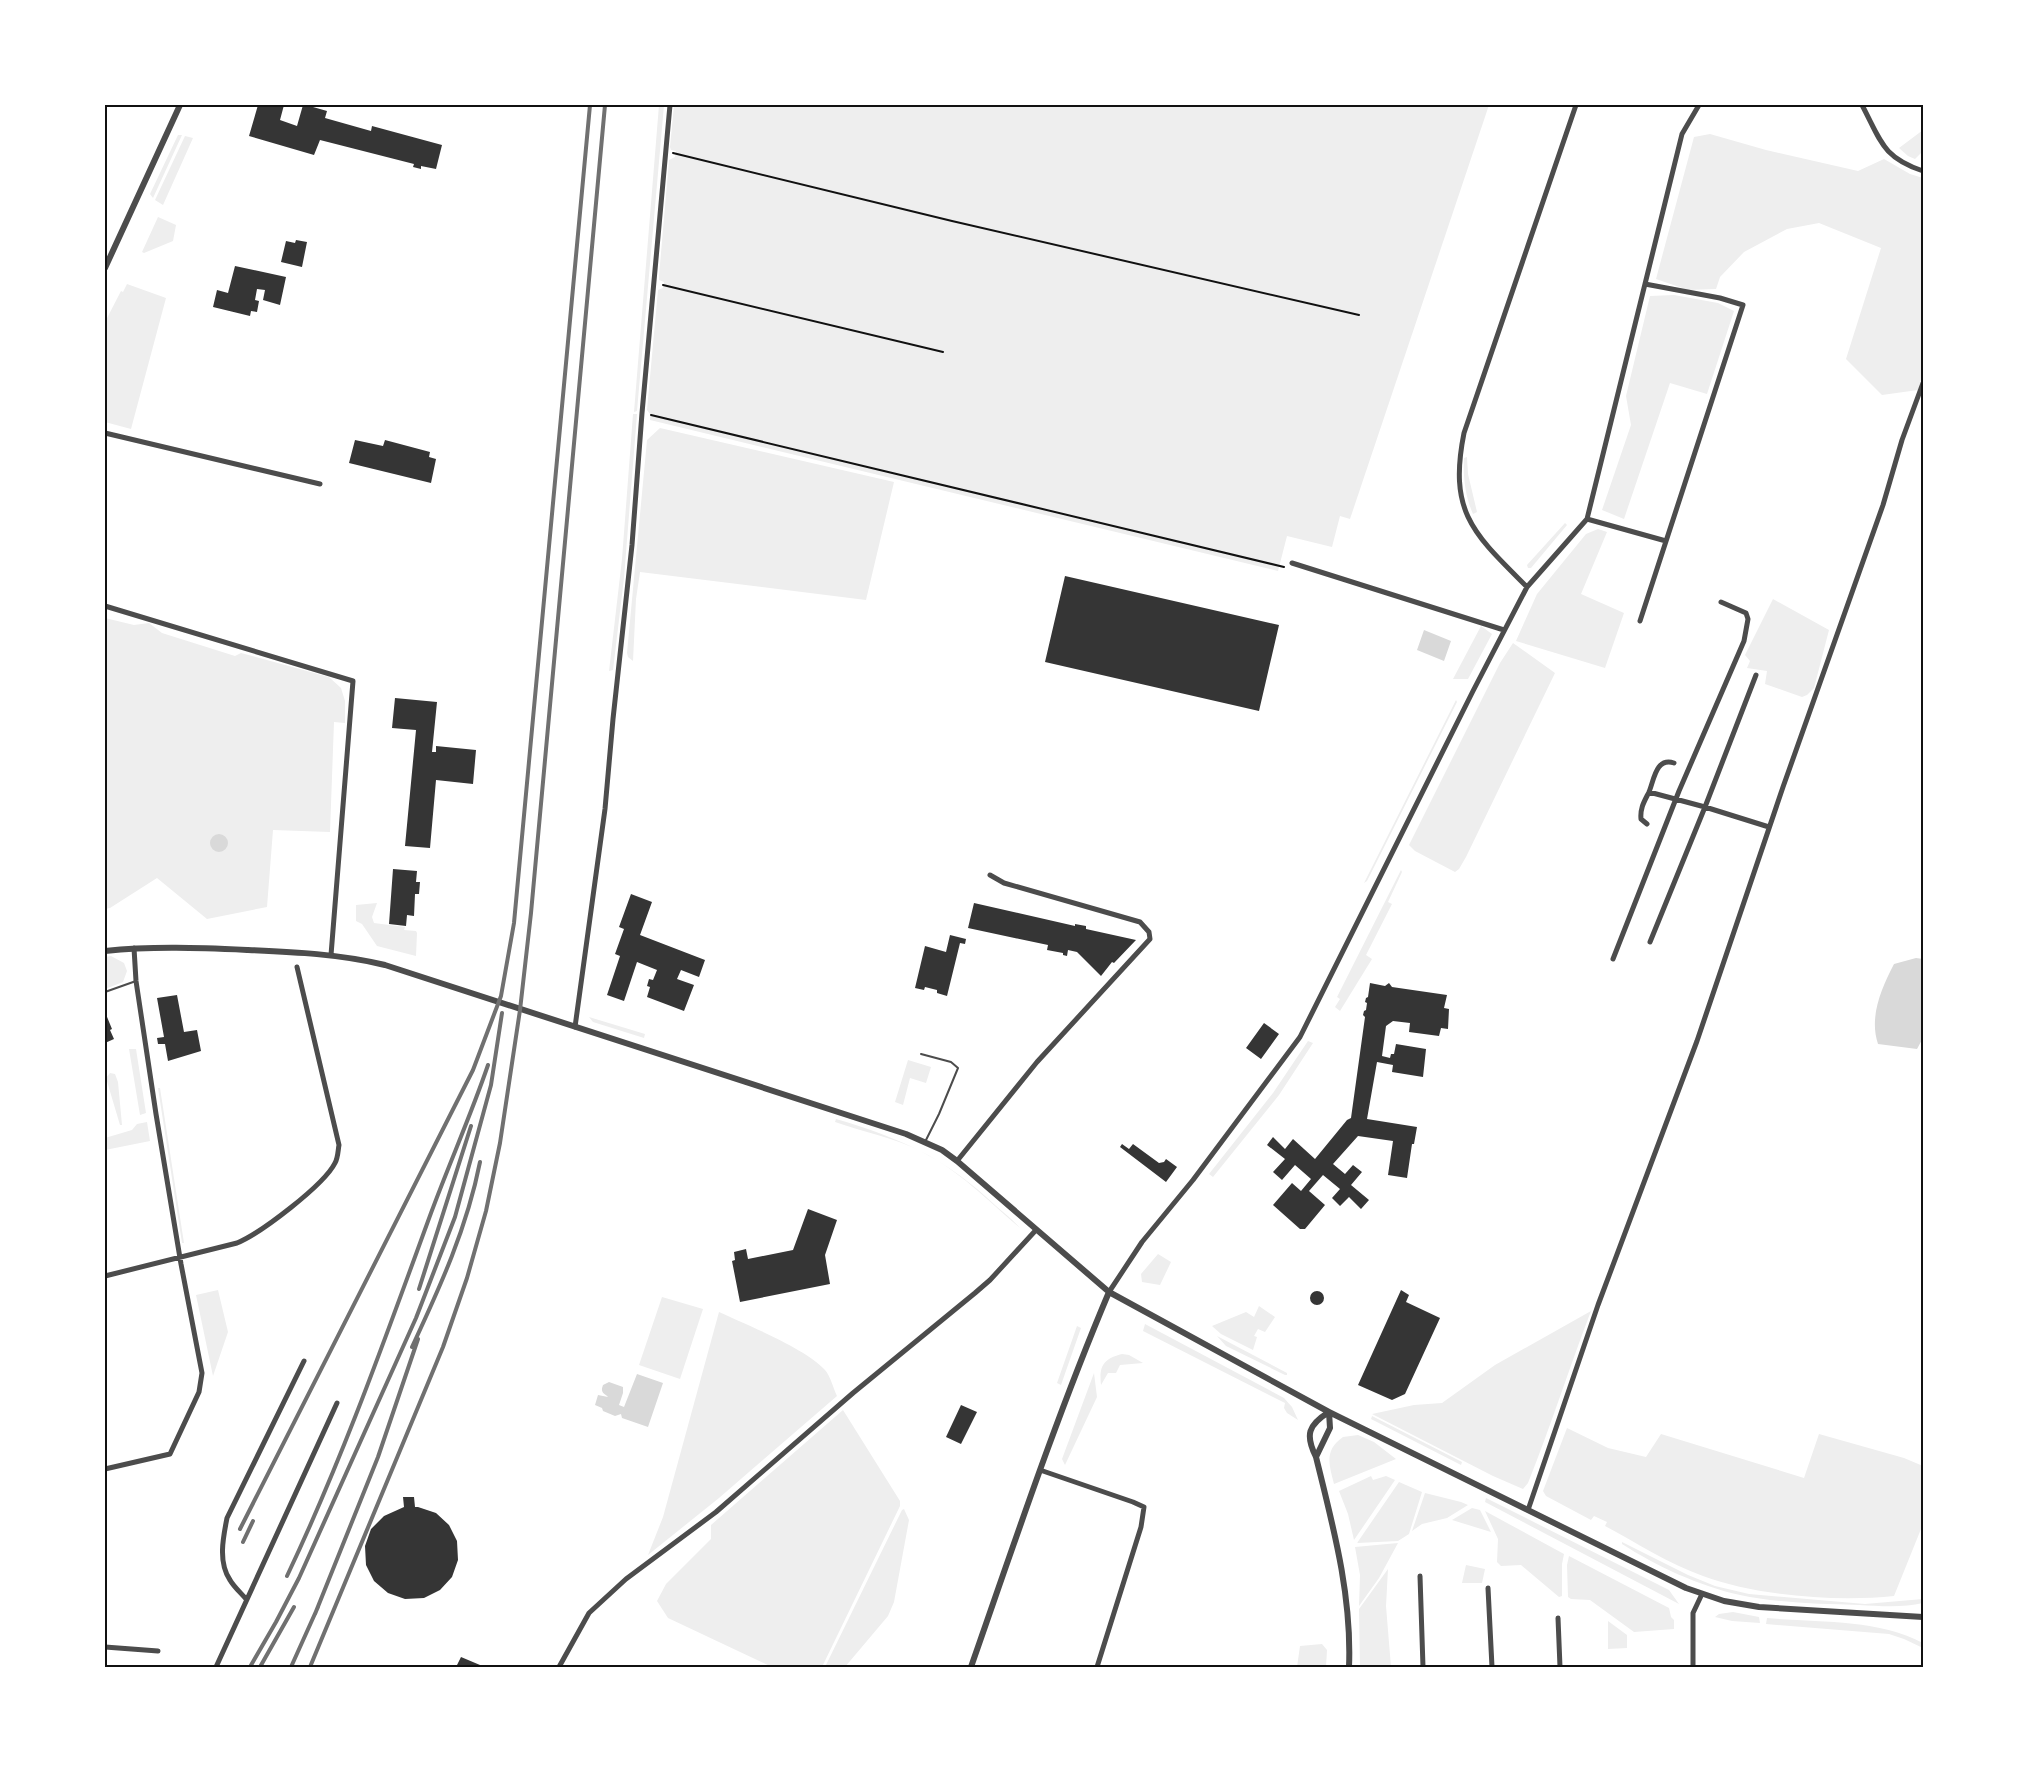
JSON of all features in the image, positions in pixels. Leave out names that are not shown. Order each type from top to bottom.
[{"type":"street","points":[[105,268],[180,105]]},
{"type":"street","points":[[575,1027],[606,809],[613,719],[632,545],[664,152],[670,105]]},
{"type":"street","points":[[1527,587],[1487,548],[1474,530],[1459,487],[1458,463],[1464,433],[1576,105]]},
{"type":"street","points":[[971,1667],[1048,1444],[1086,1351],[1094,1324],[1109,1292],[1142,1242],[1193,1180],[1300,1037],[1527,587],[1587,519],[1682,134],[1699,105]]},
{"type":"street","points":[[1862,105],[1886,149],[1895,159],[1904,165],[1923,171]]},
{"type":"street","points":[[1640,621],[1743,305],[1720,298],[1645,285]]},
{"type":"street","points":[[1528,1510],[1598,1305],[1697,1041],[1923,383]]},
{"type":"street","points":[[105,433],[321,484]]},
{"type":"street","points":[[1587,519],[1666,541]]},
{"type":"street","points":[[1292,563],[1504,630]]},
{"type":"street","points":[[1613,958],[1676,799],[1744,641],[1749,619],[1746,613],[1721,602]]},
{"type":"street","points":[[105,606],[353,681],[331,955]]},
{"type":"street","points":[[1650,942],[1756,675]]},
{"type":"street","points":[[1647,824],[1641,819],[1640,810],[1656,771],[1663,763],[1674,763]]},
{"type":"street","points":[[1649,792],[1769,827]]},
{"type":"street","points":[[957,1161],[1036,1062],[1149,939],[1149,932],[1140,922],[1004,883],[990,875]]},
{"type":"street","points":[[105,951],[178,947],[331,955],[385,965],[825,1106],[925,1142],[957,1161],[1109,1292],[1329,1412],[1686,1588],[1740,1605],[1923,1617]]},
{"type":"street","points":[[105,1469],[170,1454],[199,1392],[202,1373],[180,1257],[136,981],[134,948]]},
{"type":"street","points":[[105,1276],[237,1243],[270,1225],[326,1176],[336,1162],[339,1145],[297,967]]},
{"type":"street","points":[[559,1667],[589,1614],[626,1579],[716,1512],[975,1293],[1036,1230]]},
{"type":"street","points":[[246,1599],[229,1580],[223,1560],[222,1542],[227,1518],[304,1361]]},
{"type":"street","points":[[216,1667],[337,1403]]},
{"type":"street","points":[[1329,1412],[1317,1419],[1309,1432],[1310,1444],[1316,1457],[1336,1533],[1349,1631],[1349,1667]]},
{"type":"street","points":[[1316,1457],[1329,1428],[1329,1412]]},
{"type":"street","points":[[1040,1470],[1144,1507],[1141,1527],[1097,1667]]},
{"type":"street","points":[[1420,1576],[1423,1667]]},
{"type":"street","points":[[1488,1588],[1492,1667]]},
{"type":"street","points":[[1693,1667],[1694,1612],[1702,1594]]},
{"type":"street","points":[[1558,1618],[1560,1667]]},
{"type":"street","points":[[105,1647],[158,1651]]},
{"type":"lane","points":[[105,992],[136,981]]},
{"type":"lane","points":[[921,1054],[951,1062],[958,1068],[925,1142]]},
{"type":"path","points":[[664,152],[1359,315]]},
{"type":"path","points":[[654,284],[943,352]]},
{"type":"path","points":[[642,412],[1282,568],[1292,563]]},
{"type":"shaded area","points":[[659,105],[664,105],[637,411],[634,412]]},
{"type":"shaded area","points":[[674,105],[1489,105],[1350,519],[1340,516],[1332,547],[1287,536],[1278,571],[650,420],[647,410],[658,290],[663,288],[664,282],[659,280],[659,276],[669,160],[675,157],[676,151],[671,150],[670,147]]},
{"type":"shaded area","points":[[1923,130],[1923,151],[1915,159],[1899,148]]},
{"type":"shaded area","points":[[1710,134],[1766,150],[1858,171],[1884,159],[1910,174],[1923,178],[1923,376],[1918,390],[1882,395],[1846,359],[1881,248],[1819,223],[1787,229],[1744,252],[1720,277],[1716,289],[1688,290],[1656,279],[1694,137]]},
{"type":"shaded area","points":[[178,135],[182,135],[153,198],[150,194]]},
{"type":"shaded area","points":[[185,136],[193,138],[163,205],[155,200]]},
{"type":"shaded area","points":[[158,217],[176,225],[173,241],[144,253],[142,252]]},
{"type":"shaded area","points":[[127,284],[166,298],[131,429],[105,422],[105,322]]},
{"type":"shaded area","points":[[1674,295],[1718,303],[1734,311],[1707,394],[1670,383],[1624,519],[1602,510],[1631,425],[1626,396],[1650,296]]},
{"type":"shaded area","points":[[633,414],[637,414],[624,578],[613,670],[609,671],[622,559]]},
{"type":"shaded area","points":[[660,428],[894,482],[866,600],[640,572],[636,599],[633,661],[628,657],[647,440]]},
{"type":"shaded area","points":[[1467,457],[1468,474],[1477,512],[1473,514],[1464,479],[1464,458]]},
{"type":"shaded area","points":[[1565,523],[1567,525],[1531,568],[1528,568],[1527,565]]},
{"type":"shaded area","points":[[1598,529],[1607,532],[1581,594],[1624,613],[1605,668],[1516,641],[1537,594],[1586,534]]},
{"type":"shaded area","points":[[1773,599],[1829,630],[1814,688],[1802,697],[1765,684],[1767,671],[1747,668],[1750,661],[1745,655]]},
{"type":"shaded area","points":[[105,618],[134,625],[149,623],[162,633],[235,656],[241,653],[329,677],[341,688],[345,701],[345,723],[334,722],[330,832],[273,830],[267,907],[207,919],[157,878],[105,909]]},
{"type":"shaded area","points":[[1481,626],[1492,634],[1468,679],[1453,679]]},
{"type":"shaded area","points":[[1424,630],[1451,641],[1444,661],[1417,650]]},
{"type":"shaded area","points":[[1513,643],[1555,673],[1466,857],[1455,872],[1415,851],[1409,845],[1500,663]]},
{"type":"shaded area","points":[[1456,700],[1457,702],[1364,883]]},
{"type":"shaded area","points":[[215,834],[223,834],[228,839],[226,850],[215,852],[210,847],[210,839]]},
{"type":"shaded area","points":[[1401,870],[1388,902],[1392,904],[1366,955],[1372,959],[1340,1011],[1335,1007],[1340,999],[1337,997]]},
{"type":"shaded area","points":[[377,903],[372,917],[374,923],[405,927],[404,930],[416,931],[416,956],[377,946],[362,924],[356,921],[356,905]]},
{"type":"shaded area","points":[[111,956],[124,963],[127,971],[123,982],[105,989],[105,957]]},
{"type":"shaded area","points":[[1916,958],[1923,959],[1923,1038],[1917,1049],[1878,1044],[1876,1013],[1885,983],[1894,964]]},
{"type":"shaded area","points":[[589,1017],[645,1034],[644,1038],[593,1022]]},
{"type":"shaded area","points":[[1308,1041],[1313,1043],[1279,1095],[1213,1177],[1209,1174],[1273,1093]]},
{"type":"shaded area","points":[[129,1049],[136,1049],[146,1113],[140,1115]]},
{"type":"shaded area","points":[[908,1060],[931,1067],[926,1083],[910,1078],[903,1105],[895,1102]]},
{"type":"shaded area","points":[[110,1073],[115,1074],[118,1082],[122,1125],[120,1125],[106,1078]]},
{"type":"shaded area","points":[[158,1088],[160,1088],[184,1243],[182,1243]]},
{"type":"shaded area","points":[[836,1119],[882,1134],[911,1147],[835,1122]]},
{"type":"shaded area","points":[[147,1122],[150,1141],[105,1150],[105,1138],[132,1130],[137,1124]]},
{"type":"shaded area","points":[[949,1168],[978,1190],[1020,1228],[973,1187]]},
{"type":"shaded area","points":[[1158,1254],[1171,1262],[1160,1285],[1142,1282],[1141,1274]]},
{"type":"shaded area","points":[[218,1290],[228,1332],[213,1376],[196,1295]]},
{"type":"shaded area","points":[[662,1297],[703,1309],[680,1379],[639,1365]]},
{"type":"shaded area","points":[[1259,1306],[1275,1317],[1265,1332],[1258,1329],[1254,1336],[1257,1337],[1253,1350],[1221,1334],[1212,1326],[1246,1312],[1254,1317]]},
{"type":"shaded area","points":[[1591,1311],[1528,1483],[1523,1489],[1372,1414],[1414,1405],[1442,1403],[1495,1365]]},
{"type":"shaded area","points":[[719,1312],[804,1353],[825,1370],[837,1396],[719,1498],[648,1555],[663,1517]]},
{"type":"shaded area","points":[[1145,1324],[1284,1398],[1292,1407],[1298,1420],[1287,1413],[1284,1408],[1285,1403],[1143,1331]]},
{"type":"shaded area","points":[[1077,1326],[1081,1328],[1061,1385],[1057,1383]]},
{"type":"shaded area","points":[[1217,1336],[1287,1373],[1287,1375],[1226,1346]]},
{"type":"shaded area","points":[[1122,1354],[1129,1355],[1143,1363],[1120,1365],[1116,1373],[1108,1373],[1101,1385],[1102,1368],[1106,1361]]},
{"type":"shaded area","points":[[1094,1373],[1097,1397],[1065,1465],[1062,1459]]},
{"type":"shaded area","points":[[637,1374],[663,1383],[648,1427],[622,1418],[621,1414],[615,1416],[595,1405],[598,1395],[608,1397],[602,1390],[603,1385],[609,1382],[623,1387],[619,1405],[624,1407]]},
{"type":"shaded area","points":[[843,1410],[900,1501],[900,1506],[822,1667],[772,1667],[668,1618],[657,1601],[666,1584],[711,1539],[711,1525]]},
{"type":"shaded area","points":[[1372,1416],[1462,1462],[1461,1465],[1371,1419]]},
{"type":"shaded area","points":[[1567,1428],[1608,1448],[1646,1457],[1661,1434],[1804,1478],[1819,1434],[1904,1458],[1923,1466],[1923,1524],[1894,1596],[1823,1598],[1772,1593],[1724,1583],[1678,1566],[1605,1526],[1607,1522],[1594,1516],[1591,1520],[1546,1496],[1543,1491]]},
{"type":"shaded area","points":[[1358,1435],[1374,1442],[1396,1459],[1334,1484],[1330,1453],[1343,1437]]},
{"type":"shaded area","points":[[1371,1476],[1373,1480],[1386,1476],[1395,1480],[1354,1540],[1348,1514],[1339,1491]]},
{"type":"shaded area","points":[[1399,1482],[1422,1492],[1409,1534],[1398,1541],[1357,1543]]},
{"type":"shaded area","points":[[1425,1493],[1468,1505],[1447,1518],[1422,1524],[1412,1531]]},
{"type":"shaded area","points":[[1486,1498],[1669,1590],[1679,1604],[1485,1502]]},
{"type":"shaded area","points":[[1472,1508],[1480,1510],[1491,1532],[1452,1520]]},
{"type":"shaded area","points":[[904,1509],[909,1520],[894,1602],[888,1616],[845,1667],[825,1667],[902,1510]]},
{"type":"shaded area","points":[[1485,1511],[1564,1554],[1562,1596],[1559,1597],[1521,1565],[1501,1566],[1497,1562],[1498,1539]]},
{"type":"shaded area","points":[[1622,1542],[1688,1575],[1715,1586],[1749,1594],[1865,1604],[1923,1599],[1923,1603],[1907,1606],[1814,1604],[1740,1595],[1678,1574],[1635,1552]]},
{"type":"shaded area","points":[[1398,1543],[1379,1578],[1359,1606],[1360,1575],[1355,1547]]},
{"type":"shaded area","points":[[1569,1556],[1669,1608],[1674,1620],[1674,1629],[1634,1632],[1590,1600],[1568,1597]]},
{"type":"shaded area","points":[[1466,1565],[1485,1569],[1482,1583],[1462,1583]]},
{"type":"shaded area","points":[[1388,1569],[1386,1606],[1391,1667],[1360,1667],[1359,1609]]},
{"type":"shaded area","points":[[1733,1612],[1759,1617],[1760,1623],[1715,1617],[1719,1614]]},
{"type":"shaded area","points":[[1767,1618],[1867,1625],[1905,1635],[1923,1643],[1923,1648],[1889,1634],[1766,1624]]},
{"type":"shaded area","points":[[1608,1621],[1627,1635],[1627,1648],[1608,1649]]},
{"type":"shaded area","points":[[1322,1644],[1327,1650],[1326,1667],[1297,1667],[1300,1646]]},
{"type":"building","points":[[258,105],[284,105],[280,120],[297,126],[303,105],[306,105],[327,111],[325,118],[371,131],[372,126],[442,145],[436,169],[413,167],[414,164],[320,140],[314,155],[249,136]]},
{"type":"building","points":[[296,240],[307,242],[302,267],[281,262],[286,241],[295,243]]},
{"type":"building","points":[[235,266],[286,277],[280,305],[263,300],[265,290],[257,289],[255,300],[259,301],[257,312],[251,311],[250,316],[213,307],[217,290],[228,293]]},
{"type":"building","points":[[355,440],[383,446],[385,440],[430,452],[429,457],[436,459],[431,483],[349,463]]},
{"type":"building","points":[[1065,576],[1279,625],[1259,711],[1045,662]]},
{"type":"building","points":[[395,698],[437,702],[432,752],[436,752],[436,746],[476,750],[473,784],[436,780],[430,848],[405,846],[416,730],[392,728]]},
{"type":"building","points":[[393,869],[417,871],[416,882],[420,882],[419,894],[415,894],[414,916],[407,915],[406,926],[389,924]]},
{"type":"building","points":[[631,894],[652,902],[640,935],[705,960],[699,977],[681,970],[677,979],[694,985],[684,1011],[647,997],[650,987],[647,986],[649,979],[653,980],[657,970],[637,962],[624,1001],[607,995],[620,956],[615,954],[624,929],[619,927]]},
{"type":"building","points":[[974,903],[1075,926],[1075,924],[1086,926],[1086,929],[1136,940],[1114,963],[1112,962],[1101,976],[1077,952],[1068,950],[1067,956],[1047,950],[1048,945],[968,928]]},
{"type":"building","points":[[950,935],[966,939],[965,944],[960,943],[947,996],[925,987],[924,990],[915,988],[925,946],[946,952]]},
{"type":"building","points":[[1370,983],[1385,986],[1389,983],[1392,987],[1447,995],[1444,1008],[1449,1009],[1448,1029],[1441,1028],[1439,1036],[1409,1032],[1410,1023],[1393,1021],[1386,1026],[1382,1056],[1390,1058],[1391,1054],[1394,1054],[1396,1044],[1426,1049],[1423,1077],[1392,1072],[1393,1065],[1377,1062],[1367,1119],[1417,1127],[1407,1178],[1388,1175],[1393,1141],[1358,1136],[1333,1164],[1345,1174],[1353,1165],[1362,1172],[1351,1185],[1369,1200],[1361,1209],[1349,1197],[1340,1206],[1332,1198],[1340,1189],[1323,1175],[1309,1191],[1325,1205],[1305,1229],[1300,1229],[1273,1205],[1292,1183],[1301,1191],[1311,1179],[1295,1165],[1282,1180],[1273,1172],[1285,1159],[1267,1145],[1273,1137],[1285,1149],[1293,1139],[1315,1159],[1351,1118],[1365,1017],[1363,1015],[1366,1010],[1367,1003],[1365,1002]]},
{"type":"building","points":[[177,995],[184,1032],[197,1030],[201,1051],[168,1061],[165,1044],[158,1044],[157,1038],[164,1037],[157,998]]},
{"type":"building","points":[[105,1012],[114,1039],[105,1043]]},
{"type":"building","points":[[1264,1023],[1279,1034],[1261,1059],[1246,1048]]},
{"type":"building","points":[[1122,1144],[1129,1149],[1133,1144],[1159,1163],[1166,1159],[1177,1167],[1166,1182],[1120,1147]]},
{"type":"building","points":[[808,1209],[837,1220],[825,1255],[830,1284],[740,1302],[732,1261],[735,1260],[734,1252],[746,1249],[748,1259],[793,1250]]},
{"type":"building","points":[[1401,1290],[1409,1295],[1406,1302],[1440,1318],[1405,1394],[1392,1400],[1358,1385]]},
{"type":"building","points":[[1317,1291],[1322,1293],[1324,1298],[1322,1303],[1317,1305],[1312,1303],[1310,1298],[1312,1293]]},
{"type":"building","points":[[961,1405],[977,1412],[961,1444],[946,1437]]},
{"type":"building","points":[[403,1497],[414,1497],[415,1507],[436,1513],[449,1525],[457,1541],[458,1560],[452,1577],[440,1590],[424,1598],[405,1599],[388,1593],[374,1581],[366,1565],[365,1546],[371,1529],[384,1516],[404,1507]]},
{"type":"building","points":[[461,1657],[480,1665],[479,1667],[456,1667]]},
{"type":"railway","points":[[240,1529],[473,1070],[501,996],[514,923],[590,105]]},
{"type":"railway","points":[[310,1667],[443,1347],[467,1278],[486,1211],[500,1143],[520,1010],[531,913],[605,105]]},
{"type":"railway","points":[[250,1667],[299,1578],[416,1318],[455,1217],[491,1085],[502,1013]]},
{"type":"railway","points":[[287,1576],[345,1442],[488,1065]]},
{"type":"railway","points":[[419,1289],[471,1126]]},
{"type":"railway","points":[[412,1347],[460,1234],[480,1162]]},
{"type":"railway","points":[[315,1614],[378,1457],[418,1339]]},
{"type":"railway","points":[[243,1542],[253,1521]]},
{"type":"railway","points":[[260,1667],[294,1607]]},
{"type":"railway","points":[[291,1667],[318,1607]]}]
